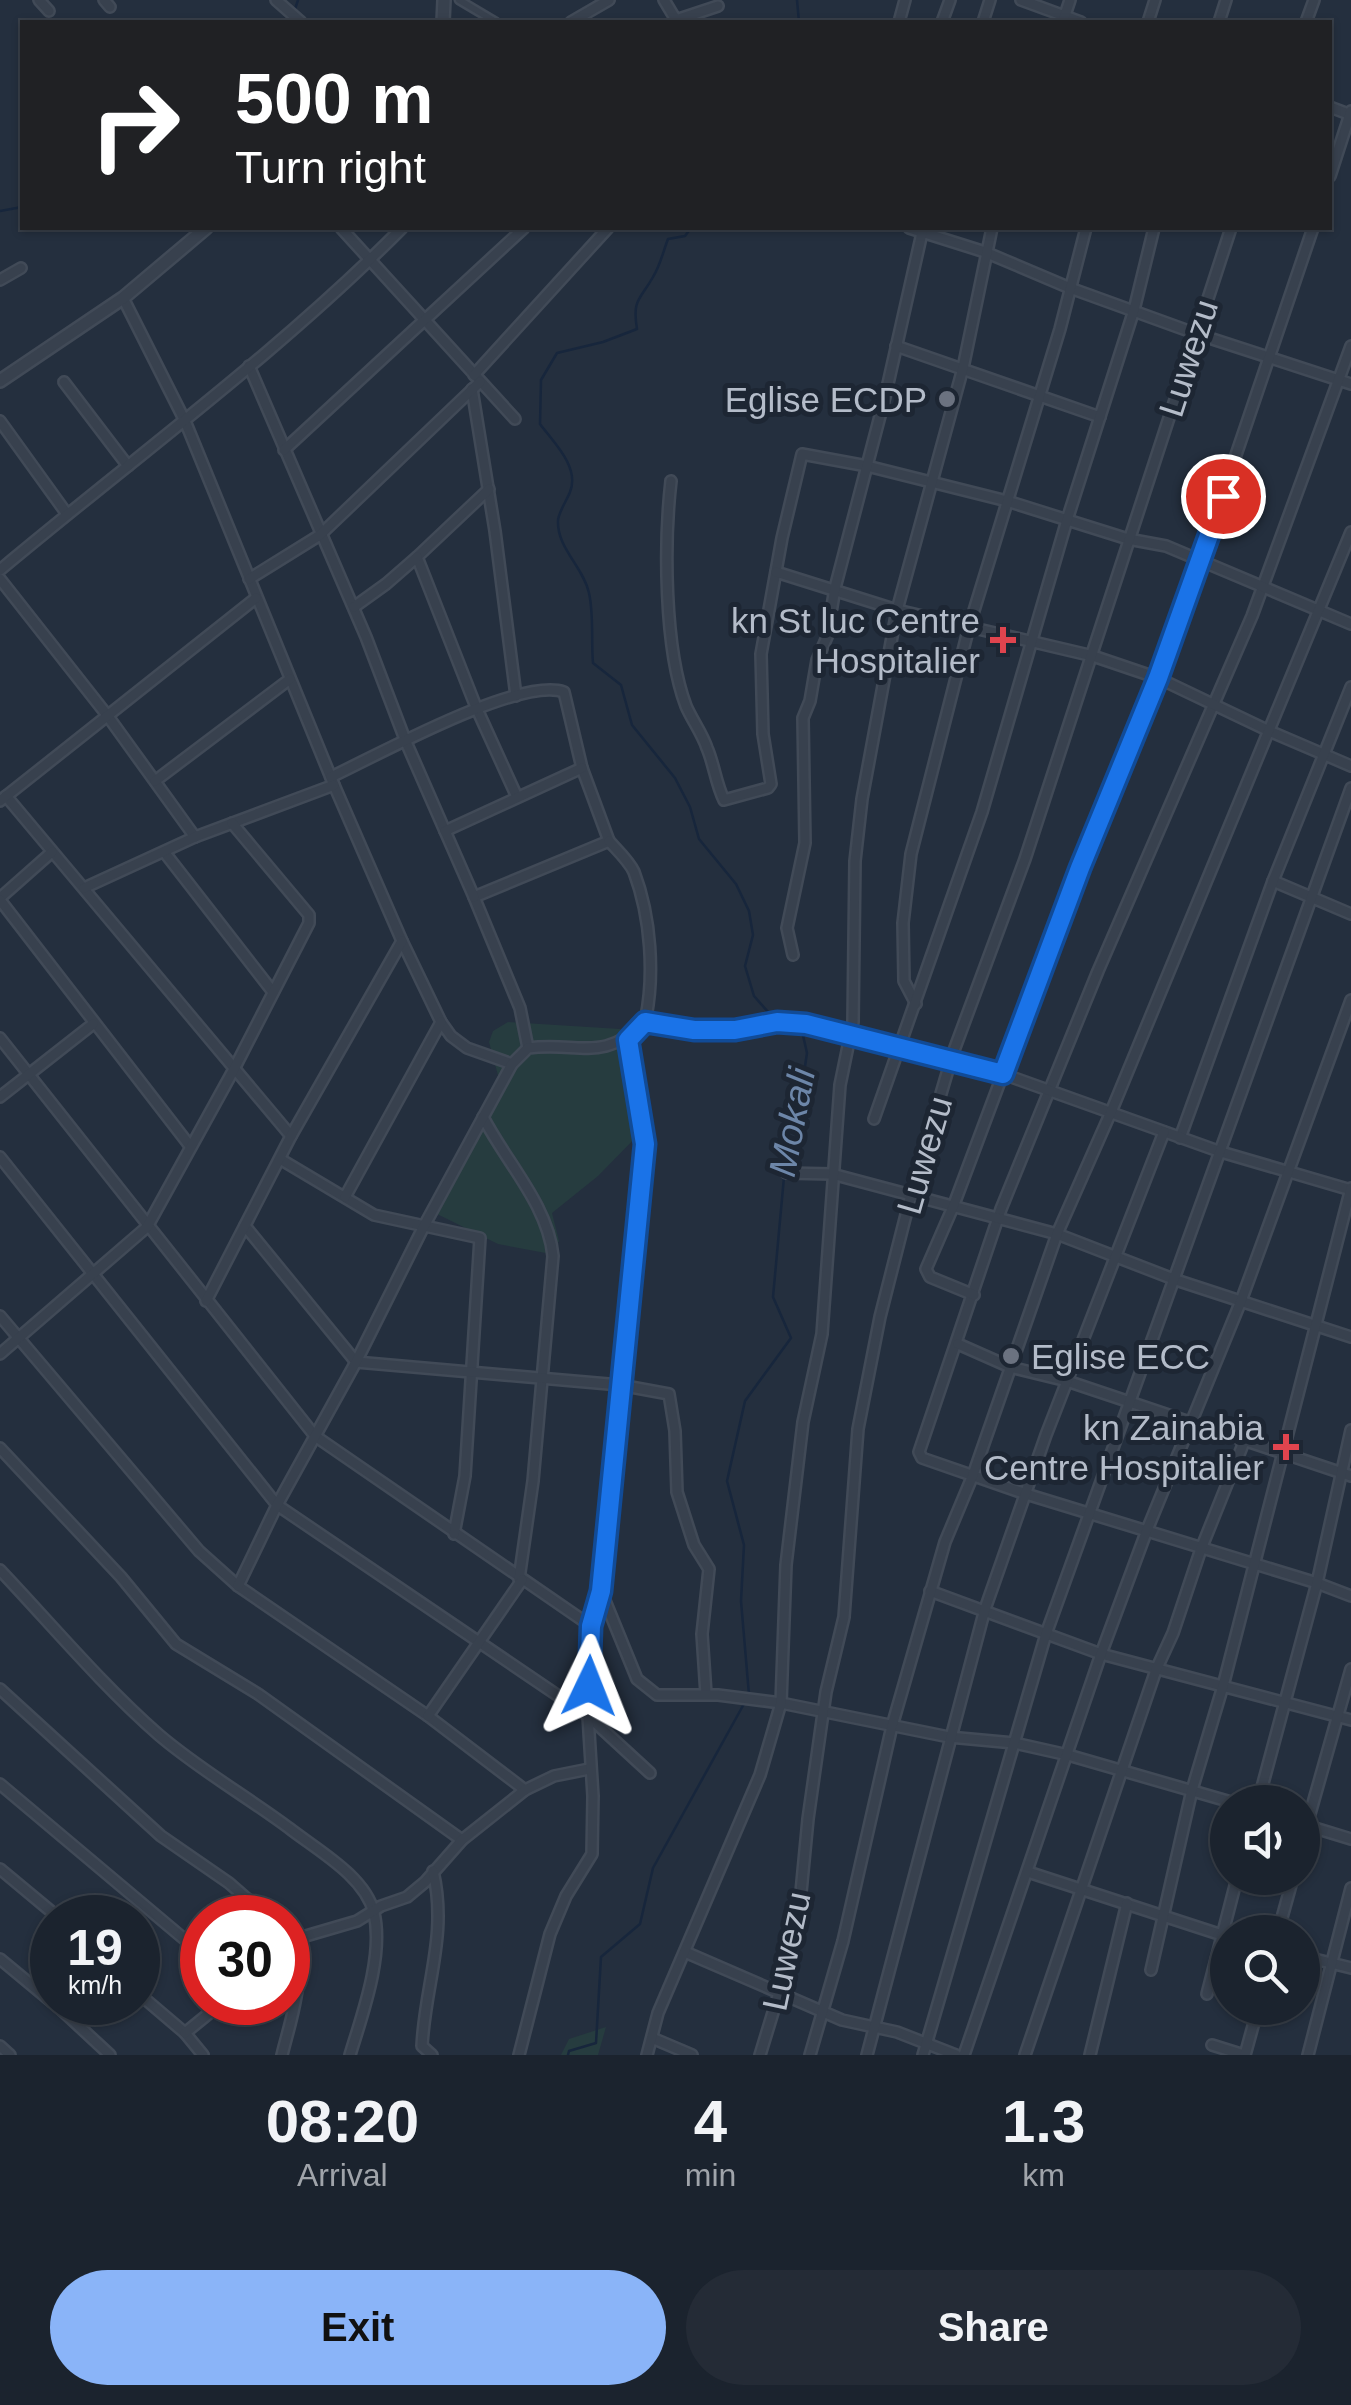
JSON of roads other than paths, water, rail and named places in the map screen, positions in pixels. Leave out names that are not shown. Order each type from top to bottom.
[{"type":"street","points":[[40,0],[49,11]]},
{"type":"street","points":[[459,0],[493,20]]},
{"type":"street","points":[[575,20],[610,0]]},
{"type":"street","points":[[1021,0],[1064,20],[1070,0]]},
{"type":"street","points":[[280,3],[299,20]]},
{"type":"street","points":[[677,20],[718,6]]},
{"type":"street","points":[[1332,170],[1351,114]]},
{"type":"street","points":[[0,381],[123,298],[204,230]]},
{"type":"street","points":[[342,230],[475,382],[514,419]]},
{"type":"street","points":[[0,570],[186,421],[400,230]]},
{"type":"street","points":[[284,450],[522,230]]},
{"type":"street","points":[[249,578],[320,535],[475,382],[606,230]]},
{"type":"street","points":[[916,230],[985,252],[1070,288],[1198,334],[1351,384]]},
{"type":"street","points":[[647,2055],[658,2014],[760,1775],[781,1704],[786,1565],[803,1422],[822,1334],[840,1085],[851,1035],[854,861],[862,799],[897,610],[963,368],[991,230]]},
{"type":"street","points":[[916,1004],[904,981],[903,923],[911,854],[969,627],[1085,230]]},
{"type":"street","points":[[874,1120],[982,812],[1134,310],[1154,230]]},
{"type":"street","name":"Luwezu","points":[[760,2055],[797,1934],[823,1713],[844,1616],[858,1429],[880,1317],[951,1061],[1025,859],[1230,230]]},
{"type":"street","points":[[974,1295],[926,1272],[1080,868],[1158,678],[1312,230]]},
{"type":"street","points":[[793,955],[786,928],[805,843],[803,718],[816,662],[827,637],[835,588],[922,232]]},
{"type":"street","points":[[0,280],[22,268]]},
{"type":"street","points":[[123,298],[186,421],[332,781],[442,1022],[451,1036],[468,1048],[512,1064]]},
{"type":"street","points":[[896,346],[1100,417]]},
{"type":"street","points":[[1351,346],[1263,586],[998,1218],[919,1452],[922,1458],[1026,1494],[1351,1596]]},
{"type":"street","points":[[249,366],[354,607],[406,742],[520,1008],[528,1048]]},
{"type":"street","points":[[64,382],[128,466]]},
{"type":"street","points":[[475,382],[516,696]]},
{"type":"street","points":[[0,421],[67,514]]},
{"type":"street","points":[[671,481],[666,513],[675,652],[686,704],[708,750],[724,800],[771,784],[763,734],[760,672],[776,572],[802,454],[1006,501],[1128,539],[1166,546],[1351,624]]},
{"type":"street","points":[[354,607],[417,557],[489,489]]},
{"type":"street","points":[[810,2055],[843,1941],[892,1726],[930,1592],[1056,1234],[1111,1112],[1351,532]]},
{"type":"street","points":[[417,557],[476,707],[517,797]]},
{"type":"street","points":[[776,572],[897,610],[1093,656],[1158,678],[1351,766]]},
{"type":"street","points":[[0,579],[107,715],[195,838]]},
{"type":"street","points":[[256,598],[3,798],[84,888],[291,1136]]},
{"type":"street","points":[[155,781],[290,679]]},
{"type":"street","points":[[1180,1138],[1273,881],[1351,687]]},
{"type":"street","points":[[84,888],[332,781],[476,707],[556,689],[564,692],[582,768],[610,841],[633,871],[644,914],[651,983],[645,1022],[628,1040],[585,1050],[528,1048],[512,1064],[277,1505],[238,1586]]},
{"type":"street","points":[[446,831],[582,768]]},
{"type":"street","points":[[923,2055],[1046,1634],[1351,788]]},
{"type":"street","points":[[0,1354],[147,1227],[234,1071],[311,918],[232,824]]},
{"type":"street","points":[[474,898],[610,841]]},
{"type":"street","points":[[52,852],[0,899],[190,1146]]},
{"type":"street","points":[[165,853],[273,992]]},
{"type":"street","points":[[1273,881],[1351,914]]},
{"type":"street","points":[[206,1301],[291,1136],[402,941]]},
{"type":"street","points":[[964,2055],[1146,1530],[1241,1300],[1351,1000]]},
{"type":"street","points":[[345,1197],[442,1022]]},
{"type":"street","points":[[645,1022],[735,1030],[777,1022],[806,1024],[1003,1074],[1221,1152],[1351,1189],[1192,1790],[1151,1970]]},
{"type":"street","points":[[0,1097],[93,1024]]},
{"type":"street","points":[[0,1038],[315,1436],[591,1626]]},
{"type":"street","points":[[519,2055],[550,1934],[566,1896],[592,1854],[588,1716],[591,1626],[601,1591],[645,1144],[628,1040]]},
{"type":"street","points":[[428,1716],[521,1579],[532,1481],[552,1248],[534,1202],[483,1117]]},
{"type":"street","points":[[868,2055],[985,1609],[1164,1132]]},
{"type":"street","points":[[0,1157],[277,1505],[588,1716],[650,1773]]},
{"type":"street","points":[[280,1159],[374,1215],[480,1238],[465,1476],[454,1534]]},
{"type":"street","points":[[786,1173],[832,1174],[1056,1234],[1176,1280],[1351,1337]]},
{"type":"street","points":[[245,1226],[356,1362],[474,1370],[667,1393],[675,1431],[677,1492],[694,1545],[710,1570],[702,1634],[706,1694]]},
{"type":"street","points":[[0,1316],[199,1551],[238,1586],[428,1716],[526,1790]]},
{"type":"street","points":[[958,1344],[1010,1367],[1067,1382],[1351,1476]]},
{"type":"street","points":[[1262,1785],[1316,1583],[1351,1430]]},
{"type":"street","points":[[1025,2055],[1156,1670],[1244,1442]]},
{"type":"street","points":[[0,1448],[121,1578],[176,1644],[258,1694],[462,1840]]},
{"type":"street","points":[[0,1570],[157,1733],[201,1770],[335,1864],[356,1884],[373,1910],[375,1936],[370,1988],[350,2055]]},
{"type":"street","points":[[601,1591],[637,1678],[657,1695],[706,1694],[781,1704],[949,1737],[1014,1743],[1210,1796]]},
{"type":"street","points":[[930,1592],[1101,1654],[1351,1720]]},
{"type":"street","points":[[1317,1785],[1351,1669]]},
{"type":"street","points":[[0,1690],[161,1836],[243,1895]]},
{"type":"street","points":[[310,1933],[357,1922],[373,1910],[407,1897],[462,1840],[526,1790],[554,1776],[590,1769]]},
{"type":"street","points":[[0,1784],[180,1936]]},
{"type":"street","points":[[1320,1830],[1351,1839]]},
{"type":"street","points":[[0,1869],[31,1895]]},
{"type":"street","points":[[432,2055],[422,2046],[439,1936],[440,1902],[433,1871]]},
{"type":"street","points":[[1028,1872],[1210,1931]]},
{"type":"street","points":[[1308,2055],[1351,1888]]},
{"type":"street","points":[[1090,2055],[1127,1904]]},
{"type":"street","points":[[685,1952],[842,2020],[928,2042],[956,2055]]},
{"type":"street","points":[[0,1960],[30,1984]]},
{"type":"street","points":[[1320,1960],[1351,1968]]},
{"type":"street","points":[[1207,1994],[1210,1984]]},
{"type":"street","points":[[160,2012],[203,2055]]},
{"type":"street","points":[[78,2025],[110,2055]]},
{"type":"street","points":[[185,2033],[195,2025]]},
{"type":"street","points":[[282,2055],[287,2025]]},
{"type":"street","points":[[1212,2045],[1245,2055],[1253,2025]]},
{"type":"street","points":[[652,2038],[692,2055]]},
{"type":"street","points":[[0,2046],[10,2055]]},
{"type":"waterway","points":[[294,12],[298,0]]},
{"type":"waterway","name":"Mokali","points":[[797,0],[799,20]]},
{"type":"waterway","points":[[0,211],[20,207]]},
{"type":"waterway","name":"Mokali","points":[[690,230],[685,236],[668,239],[658,268],[636,305],[637,329],[557,353],[541,380],[540,424],[572,474],[570,492],[558,518],[559,531],[589,593],[593,663],[621,685],[632,725],[675,778],[690,807],[699,839],[736,884],[749,911],[753,935],[745,966],[754,996],[777,1022]]},
{"type":"waterway","name":"Mokali","points":[[785,1169],[782,1135],[799,1106],[807,1053],[802,1031],[794,1028]]},
{"type":"waterway","name":"Mokali","points":[[749,1695],[741,1601],[744,1545],[727,1481],[745,1401],[791,1338],[773,1297],[784,1177]]},
{"type":"waterway","name":"Mokali","points":[[568,2055],[569,2051],[596,2043],[601,1957],[640,1924],[653,1868],[745,1702]]},
{"type":"place","name":"Eglise ECDP","points":[[947,399]]},
{"type":"place","name":"kn St luc Centre Hospitalier","points":[[1003,640]]},
{"type":"place","name":"Eglise ECC","points":[[1011,1356]]},
{"type":"place","name":"kn Zainabia Centre Hospitalier","points":[[1286,1447]]}]
